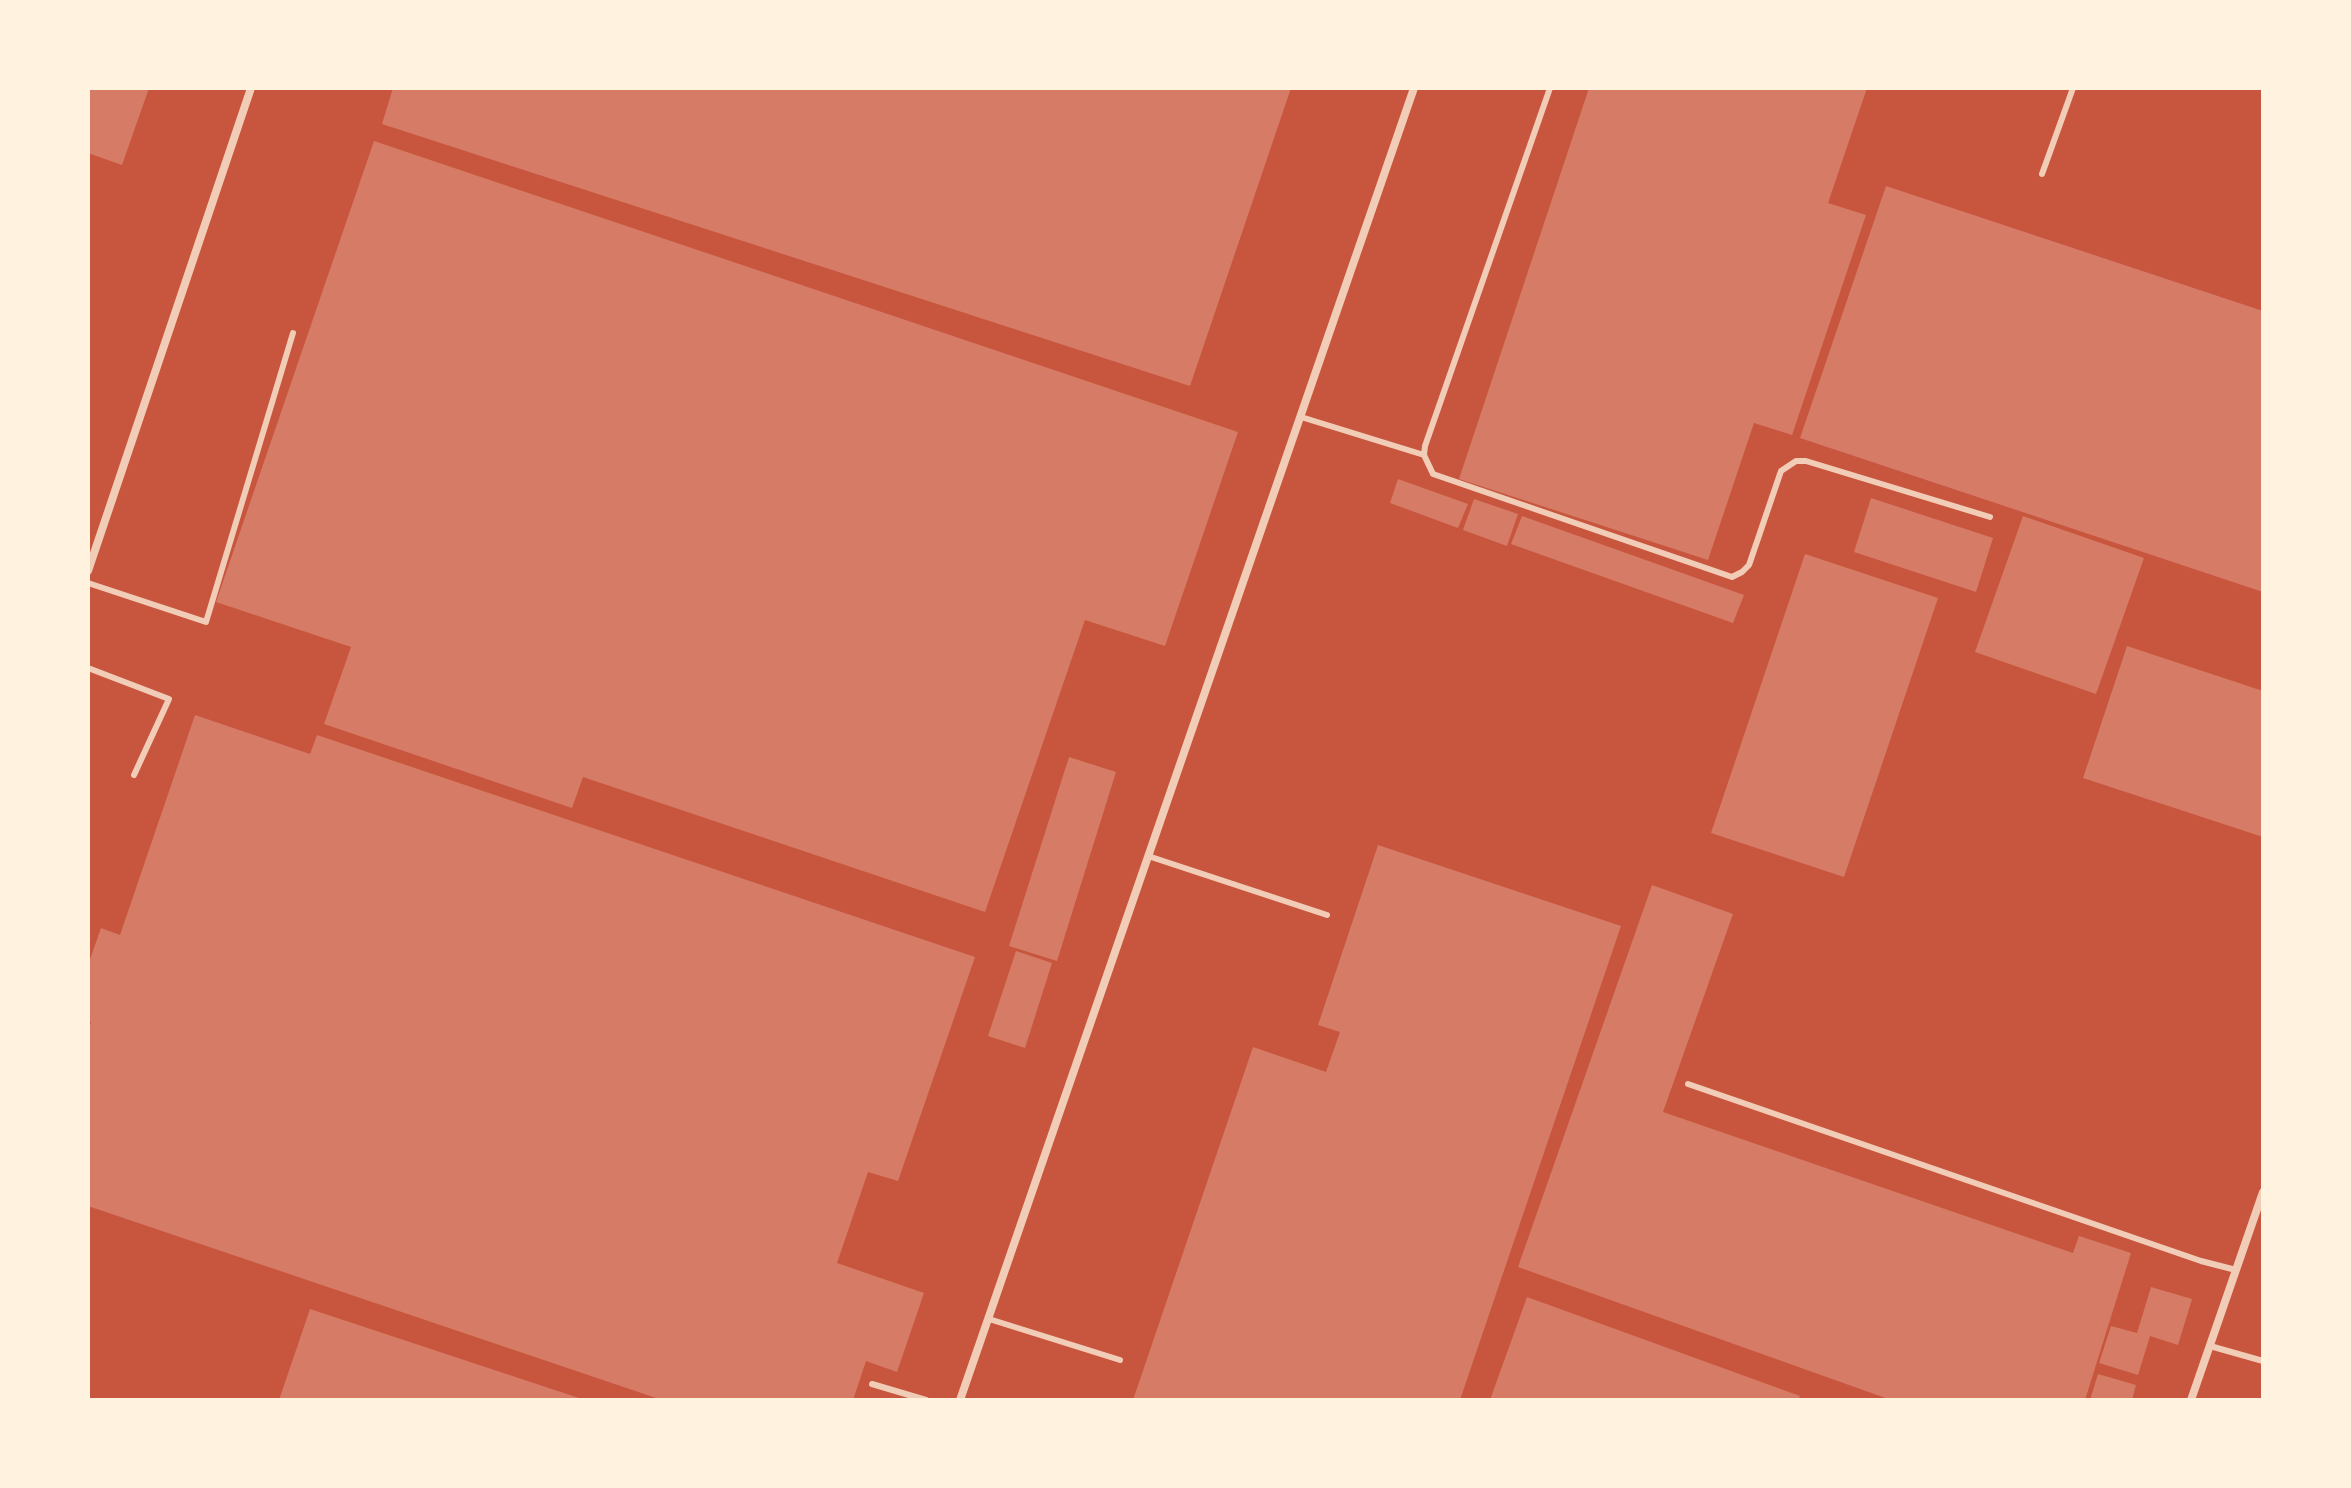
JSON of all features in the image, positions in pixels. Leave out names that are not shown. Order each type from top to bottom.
[{"type":"street","points":[[88,571],[251,88]]},
{"type":"street","points":[[960,1400],[1414,88]]},
{"type":"street","points":[[2191,1400],[2263,1192]]},
{"type":"lane","points":[[1550,88],[1424,455],[1433,474],[1732,577],[1749,565],[1781,471],[1796,461],[1806,461],[1990,517]]},
{"type":"lane","points":[[2042,174],[2073,88]]},
{"type":"lane","points":[[88,583],[206,622],[293,333]]},
{"type":"lane","points":[[1301,417],[1424,455]]},
{"type":"lane","points":[[88,668],[169,699],[134,775]]},
{"type":"lane","points":[[1148,856],[1327,915]]},
{"type":"lane","points":[[1688,1084],[2201,1261],[2236,1270]]},
{"type":"lane","points":[[989,1319],[1120,1360]]},
{"type":"lane","points":[[2210,1346],[2263,1361]]},
{"type":"lane","points":[[872,1384],[926,1400]]},
{"type":"building","points":[[88,88],[149,88],[122,165],[88,153]]},
{"type":"building","points":[[393,88],[1291,88],[1190,386],[382,124]]},
{"type":"building","points":[[1589,88],[1867,88],[1828,203],[1866,215],[1792,435],[1754,423],[1708,560],[1459,479]]},
{"type":"building","points":[[374,141],[1238,432],[1165,646],[1085,620],[985,912],[583,777],[572,808],[324,724],[351,647],[216,602]]},
{"type":"building","points":[[1886,186],[2263,311],[2263,592],[1800,438]]},
{"type":"building","points":[[1398,479],[1468,504],[1458,528],[1390,503]]},
{"type":"building","points":[[1871,498],[1993,538],[1976,592],[1854,552]]},
{"type":"building","points":[[1474,499],[1518,514],[1507,546],[1463,530]]},
{"type":"building","points":[[1522,516],[1744,595],[1733,623],[1511,544]]},
{"type":"building","points":[[2023,516],[2144,558],[2096,694],[1975,652]]},
{"type":"building","points":[[1805,554],[1938,598],[1844,877],[1711,833]]},
{"type":"building","points":[[2127,646],[2263,691],[2263,837],[2083,778]]},
{"type":"building","points":[[195,715],[310,754],[317,735],[975,957],[898,1181],[868,1172],[837,1263],[924,1293],[897,1372],[866,1361],[853,1400],[662,1400],[88,1206],[88,1031],[91,1022],[88,1021],[88,965],[101,928],[120,935]]},
{"type":"building","points":[[1069,757],[1116,772],[1057,961],[1009,946]]},
{"type":"building","points":[[1378,845],[1621,926],[1460,1400],[1133,1400],[1253,1047],[1326,1072],[1340,1032],[1318,1025]]},
{"type":"building","points":[[1652,885],[1733,914],[1663,1112],[2073,1253],[2079,1236],[2131,1253],[2085,1400],[1891,1400],[1518,1267]]},
{"type":"building","points":[[1016,951],[1052,963],[1025,1048],[988,1036]]},
{"type":"building","points":[[2151,1287],[2192,1299],[2178,1345],[2150,1336],[2138,1375],[2099,1363],[2111,1326],[2137,1333]]},
{"type":"building","points":[[1527,1297],[1800,1396],[1798,1400],[1490,1400]]},
{"type":"building","points":[[310,1309],[582,1399],[582,1400],[279,1400]]},
{"type":"building","points":[[2098,1374],[2136,1385],[2132,1400],[2090,1400]]}]
